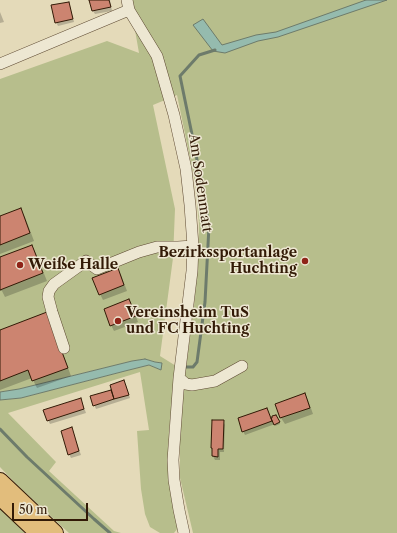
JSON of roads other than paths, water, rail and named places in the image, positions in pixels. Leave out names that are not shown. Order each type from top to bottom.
[{"type":"highway","points":[[0,481],[55,533]]},
{"type":"highway","points":[[0,497],[38,533]]},
{"type":"street","name":"Am Sodenmatt","points":[[0,64],[128,5],[157,56],[174,115],[186,169],[193,246],[186,382],[173,460],[174,480],[184,533]]},
{"type":"street","points":[[64,348],[48,297],[49,291],[54,284],[86,261],[97,269],[139,252],[157,247],[193,246]]},
{"type":"street","points":[[186,382],[215,381],[242,366]]},
{"type":"water","points":[[366,0],[387,0],[278,37],[258,41],[225,53],[213,51],[193,25],[203,19],[222,45],[256,35],[276,32]]},
{"type":"water","points":[[145,359],[162,363],[161,370],[149,365],[21,398],[0,400],[0,392],[19,389]]},
{"type":"waterway","points":[[186,367],[193,367],[197,362],[205,302],[209,226],[180,76],[199,55],[215,50]]},
{"type":"waterway","points":[[0,429],[27,457],[110,533]]},
{"type":"place","name":"Bezirkssportanlage Huchting","points":[[305,261]]},
{"type":"place","name":"Weiße Halle","points":[[20,265]]},
{"type":"place","name":"Vereinsheim TuS und FC Huchting","points":[[118,321]]}]
